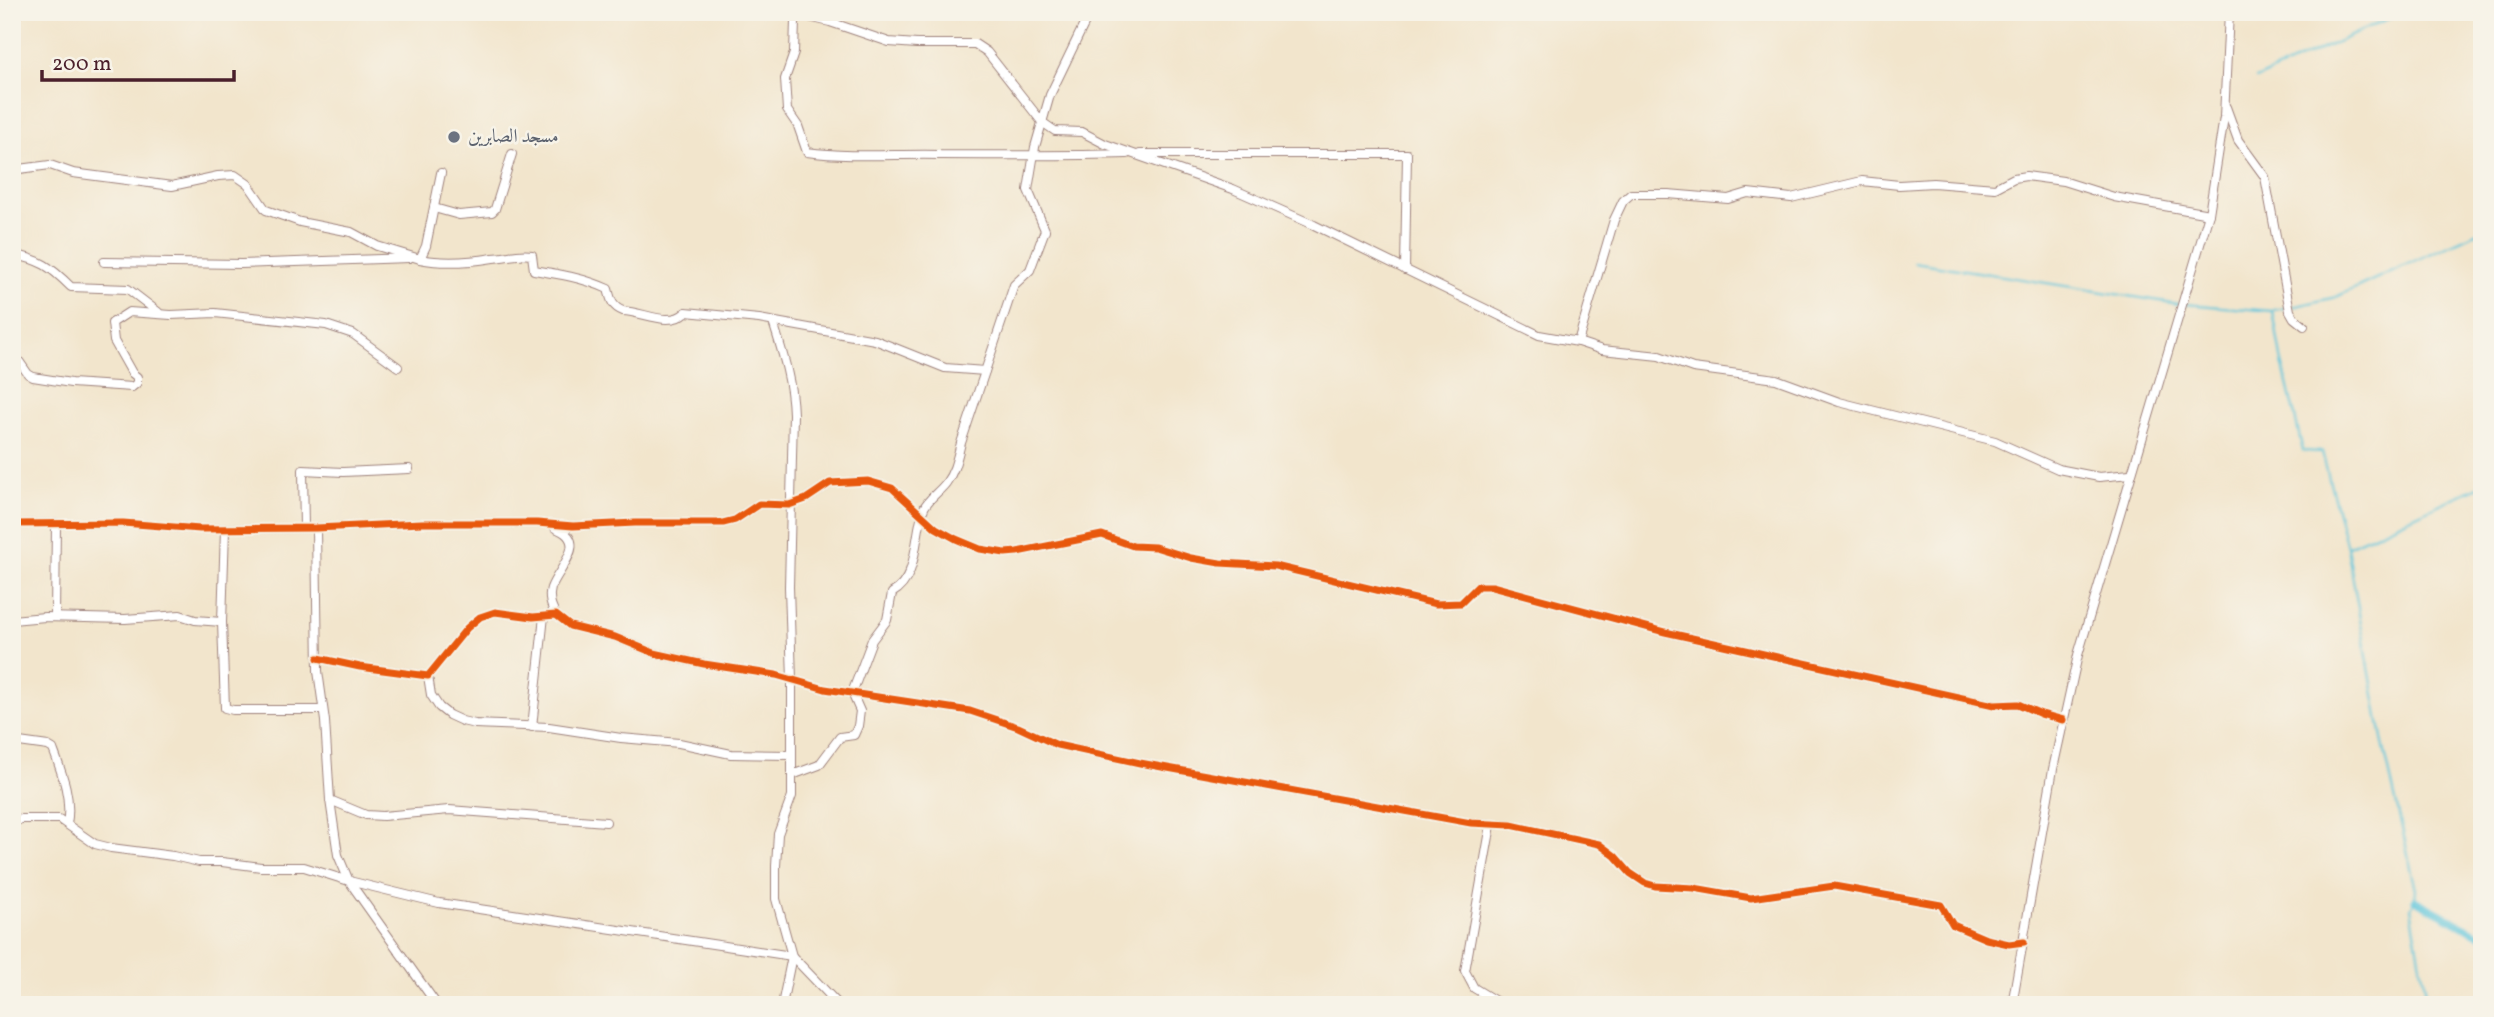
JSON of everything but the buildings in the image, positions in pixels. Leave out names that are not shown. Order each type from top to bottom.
[{"type":"street","points":[[788,12],[890,41],[981,47],[1042,122],[1055,131],[1082,132],[1096,141],[1233,189],[1314,225],[1539,335],[1578,342],[1602,350],[1659,356],[1693,368],[1776,379],[1848,405],[1995,441],[2058,470],[2099,477],[2130,474]]},
{"type":"street","points":[[830,12],[830,22]]},
{"type":"street","points":[[792,775],[820,765],[840,737],[854,734],[859,726],[860,711],[852,693],[872,640],[887,621],[891,593],[901,588],[908,576],[929,501],[956,468],[961,443],[1014,285],[1030,270],[1045,230],[1028,190],[1034,157],[1050,96],[1090,12]]},
{"type":"street","points":[[2012,1005],[2063,720],[2078,655],[2209,214],[2218,167],[2225,104],[2229,12]]},
{"type":"street","points":[[801,14],[795,21],[794,53],[785,79],[787,110],[798,126],[807,152],[835,156],[1034,157],[1133,154],[1407,154],[1405,270]]},
{"type":"street","points":[[2225,104],[2238,140],[2264,177],[2290,311],[2304,326]]},
{"type":"street","points":[[434,208],[459,215],[492,212],[512,154]]},
{"type":"street","points":[[12,170],[50,165],[73,173],[172,187],[218,176],[236,175],[248,184],[266,210],[309,225],[351,232],[377,246],[418,258],[442,263],[518,253],[532,255],[534,270],[581,279],[608,289],[616,308],[623,311],[671,320],[680,318],[686,312],[773,322],[875,340],[945,368],[985,371]]},
{"type":"street","points":[[418,258],[426,246],[441,173]]},
{"type":"street","points":[[1578,342],[1614,219],[1623,201],[1631,194],[1728,199],[1748,193],[1791,198],[1862,181],[1995,188],[2019,175],[2063,181],[2114,197],[2209,214]]},
{"type":"street","points":[[12,254],[33,258],[48,265],[71,287],[131,290],[159,313]]},
{"type":"street","points":[[104,262],[241,264],[418,258]]},
{"type":"street","points":[[12,351],[33,377],[71,383],[131,387],[137,383],[137,377],[114,341],[112,323],[129,312],[171,315],[215,313],[326,324],[353,334],[398,367]]},
{"type":"street","points":[[773,322],[792,389],[789,505],[792,796],[777,841],[776,888],[776,899],[792,956],[782,1005]]},
{"type":"street","points":[[304,528],[303,470],[343,472],[409,469]]},
{"type":"street","points":[[12,524],[123,523],[163,528],[225,529],[422,523],[537,523],[573,526],[723,523],[731,522],[759,504],[789,505],[806,499],[831,483],[868,481],[892,488],[936,528],[980,549],[1005,553],[1102,535],[1133,546],[1155,547],[1191,558],[1220,563],[1275,566],[1436,604],[1461,603],[1478,586],[1492,586],[1665,632],[1994,705],[2018,704],[2063,720]]},
{"type":"street","points":[[55,617],[56,523]]},
{"type":"street","points":[[537,523],[564,531],[570,541],[567,562],[551,589],[550,602],[556,615],[570,626],[615,637],[653,653],[745,669],[852,693],[970,711],[1018,727],[1057,745],[1140,763],[1490,825],[1511,825],[1600,845],[1607,848],[1630,873],[1655,886],[1706,890],[1751,898],[1834,887],[1941,905],[1953,925],[1986,939],[2009,944],[2024,942]]},
{"type":"street","points":[[316,528],[319,693],[338,855],[349,881],[437,1005]]},
{"type":"street","points":[[225,529],[222,622],[225,708],[323,710]]},
{"type":"street","points":[[556,615],[533,617],[495,612],[481,617],[467,628],[428,676],[431,695],[439,707],[449,715],[475,724],[532,727],[679,743],[731,754],[792,755]]},
{"type":"street","points":[[12,620],[55,617],[125,619],[180,615],[195,620],[222,622]]},
{"type":"street","points":[[532,727],[544,616]]},
{"type":"street","points":[[318,658],[428,676]]},
{"type":"street","points":[[12,741],[53,749],[70,809],[67,824]]},
{"type":"street","points":[[330,800],[374,816],[449,810],[606,822]]},
{"type":"street","points":[[12,823],[21,819],[58,819],[95,844],[111,848],[199,862],[304,867],[349,881],[451,905],[792,956],[839,1005]]},
{"type":"street","points":[[1490,825],[1465,971],[1474,988],[1502,1005]]},
{"type":"waterway","points":[[2256,79],[2403,12]]},
{"type":"waterway","points":[[2292,307],[2336,297],[2482,230]]},
{"type":"waterway","points":[[1914,262],[2179,304]]},
{"type":"waterway","points":[[2184,304],[2273,311],[2303,451],[2322,452],[2347,547],[2382,739],[2416,890],[2411,908],[2428,1005]]},
{"type":"waterway","points":[[2274,310],[2286,308]]},
{"type":"waterway","points":[[2348,546],[2482,485]]},
{"type":"waterway","points":[[2415,900],[2482,936]]},
{"type":"railway","points":[[12,51],[20,12]]},
{"type":"cycle path","points":[[12,524],[123,523],[200,529],[316,528],[422,523],[537,523],[573,526],[723,523],[735,520],[759,504],[789,505],[806,499],[830,483],[868,481],[892,488],[936,528],[980,549],[1017,552],[1102,535],[1133,546],[1155,547],[1191,558],[1220,563],[1275,566],[1436,604],[1461,603],[1478,586],[1492,586],[1665,632],[1994,705],[2018,704],[2063,720]]},
{"type":"cycle path","points":[[318,658],[428,676],[467,628],[480,617],[495,612],[533,617],[556,615],[570,626],[615,637],[654,653],[776,675],[825,689],[970,711],[1018,727],[1057,745],[1140,763],[1471,823],[1511,825],[1599,844],[1615,856],[1630,873],[1655,886],[1694,888],[1751,898],[1834,886],[1941,905],[1953,925],[1986,939],[2009,944],[2024,942]]},
{"type":"place","name":"مسجد الصابرين","points":[[454,137]]}]
